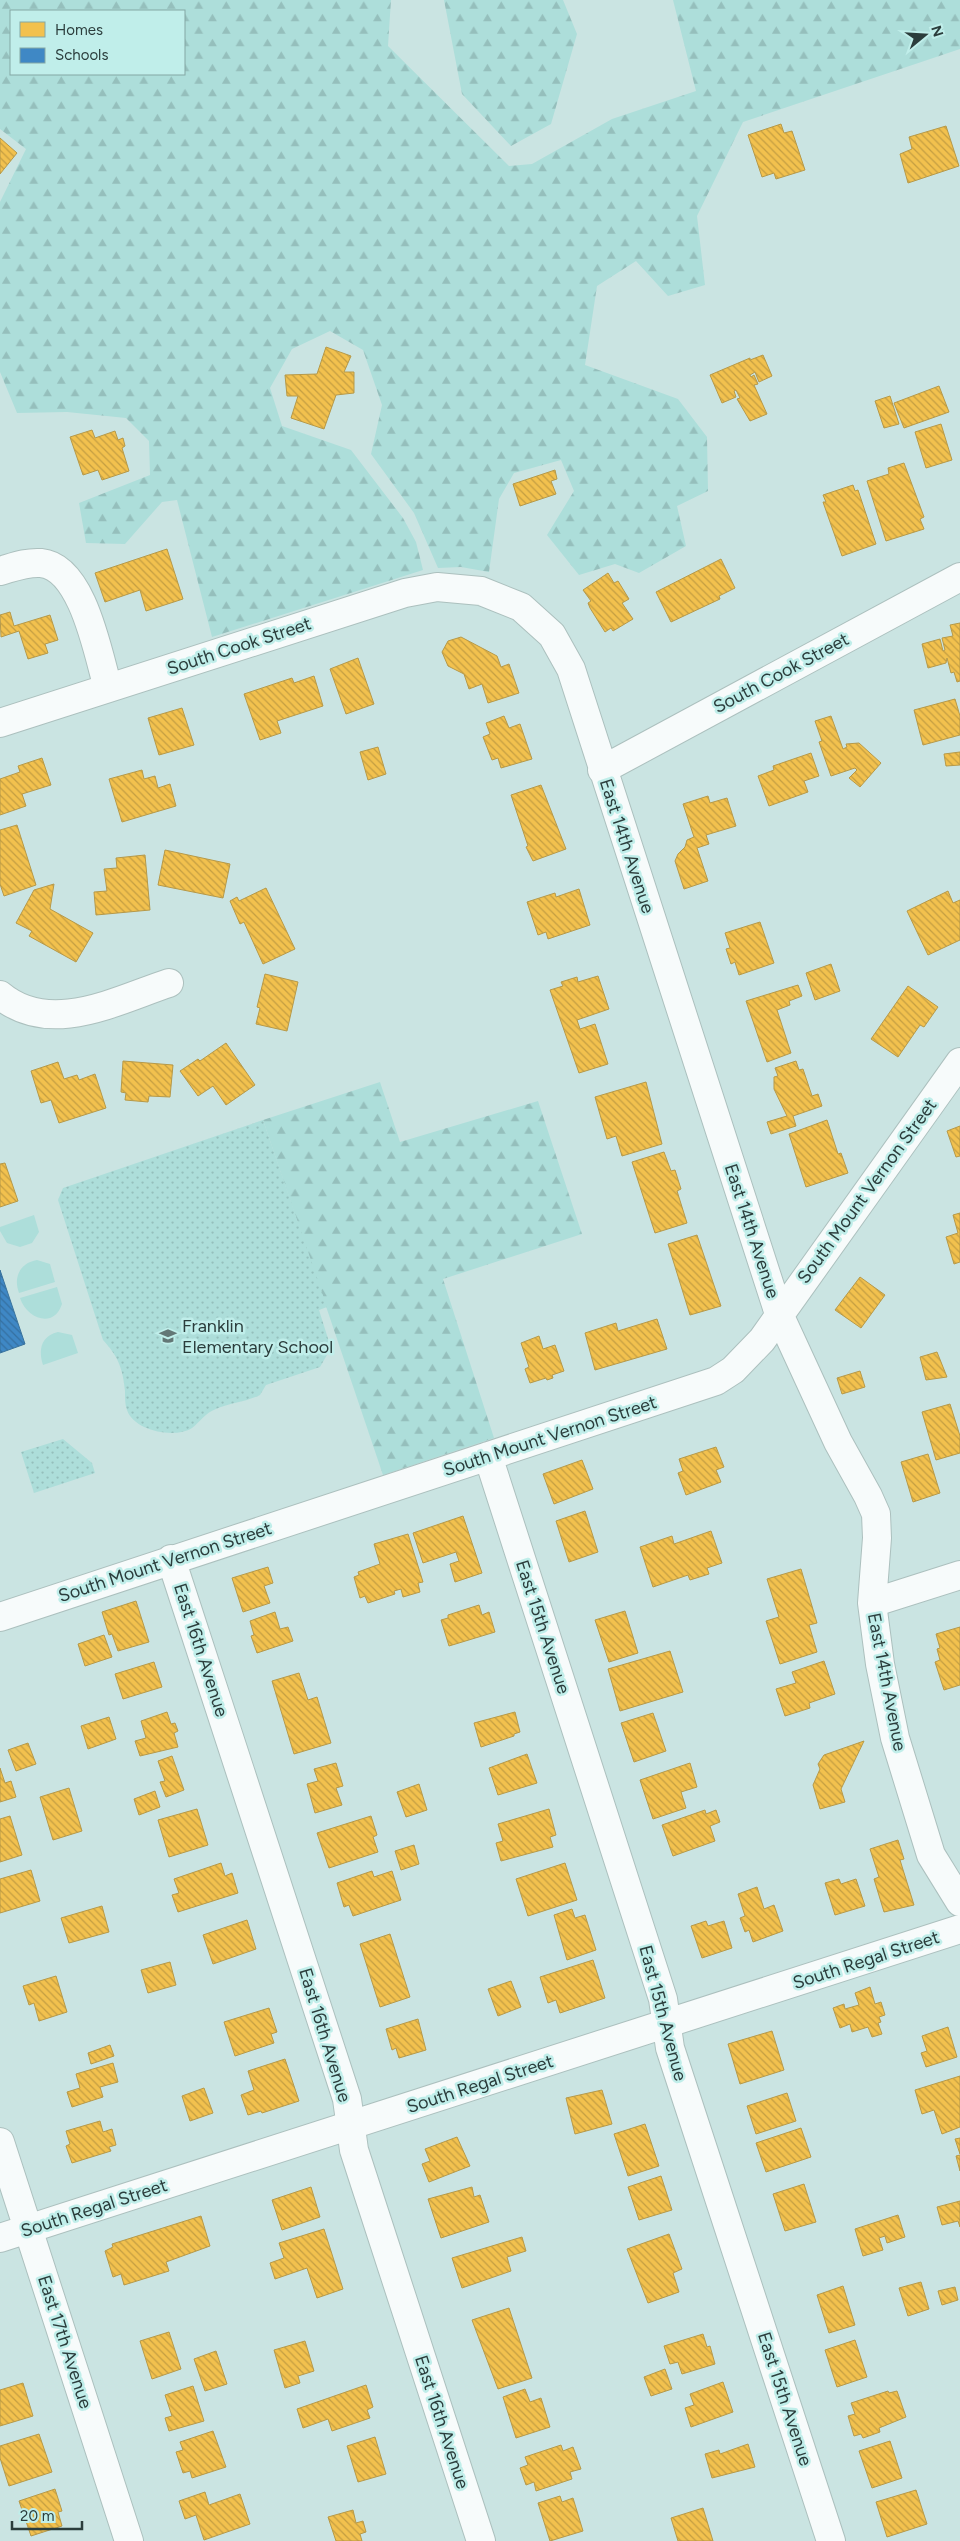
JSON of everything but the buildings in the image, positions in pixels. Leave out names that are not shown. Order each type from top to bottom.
[{"type":"street","points":[[0,571],[26,563],[42,563],[57,568],[69,579],[80,596],[108,688]]},
{"type":"street","name":"South Cook Street","points":[[602,770],[960,577]]},
{"type":"street","name":"South Cook Street","points":[[0,723],[405,593],[437,587],[481,591]]},
{"type":"street","name":"East 14th Avenue","points":[[481,591],[521,607],[552,635],[571,669],[778,1314],[838,1442],[876,1514],[877,1538],[872,1603],[880,1664],[895,1738],[913,1791],[924,1836],[931,1855],[960,1902]]},
{"type":"street","points":[[0,995],[26,1011],[50,1016],[77,1013],[169,983]]},
{"type":"street","name":"South Mount Vernon Street","points":[[0,1617],[171,1559],[716,1381],[749,1356],[960,1062]]},
{"type":"street","name":"East 15th Avenue","points":[[488,1456],[664,1999],[670,2048],[831,2541]]},
{"type":"street","name":"East 16th Avenue","points":[[171,1559],[344,2090],[354,2150],[481,2541]]},
{"type":"street","points":[[872,1603],[960,1575]]},
{"type":"street","name":"South Regal Street","points":[[0,2238],[960,1929]]},
{"type":"street","name":"East 17th Avenue","points":[[0,2142],[129,2541]]},
{"type":"green space","points":[[0,0],[391,0],[388,46],[509,166],[532,164],[612,119],[696,91],[673,0],[960,0],[960,49],[743,122],[697,216],[705,285],[668,296],[636,261],[597,286],[585,365],[678,399],[707,437],[708,491],[677,506],[686,546],[639,573],[615,564],[579,575],[547,535],[574,491],[561,460],[514,473],[499,499],[489,572],[461,567],[438,568],[414,513],[371,454],[382,405],[363,350],[330,331],[292,349],[270,388],[282,426],[351,450],[403,518],[416,542],[423,570],[212,637],[177,500],[162,502],[125,544],[86,543],[79,503],[150,475],[149,441],[126,418],[67,412],[17,413],[0,372],[0,202],[26,149],[0,129]]},
{"type":"green space","points":[[444,0],[563,0],[577,34],[551,124],[511,146],[462,94]]},
{"type":"green space","points":[[380,1082],[400,1142],[538,1101],[582,1234],[443,1279],[494,1438],[383,1475],[263,1120]]},
{"type":"green space","points":[[263,1120],[327,1307],[319,1310],[331,1348],[320,1367],[266,1385],[260,1395],[212,1411],[192,1428],[176,1433],[166,1433],[146,1428],[131,1417],[127,1410],[121,1369],[116,1357],[103,1340],[58,1200],[63,1188]]},
{"type":"green space","points":[[34,1215],[39,1232],[32,1243],[20,1247],[7,1243],[0,1231],[0,1227]]},
{"type":"green space","points":[[37,1260],[50,1264],[55,1282],[19,1293],[17,1282],[19,1272],[26,1264]]},
{"type":"green space","points":[[57,1287],[62,1304],[53,1317],[47,1319],[34,1316],[23,1305],[20,1298]]},
{"type":"green space","points":[[58,1332],[72,1335],[78,1353],[43,1365],[42,1344],[52,1334]]},
{"type":"green space","points":[[63,1439],[92,1463],[95,1473],[34,1493],[21,1452]]},
{"type":"place","name":"Franklin Elementary School","points":[[168,1336]]}]
